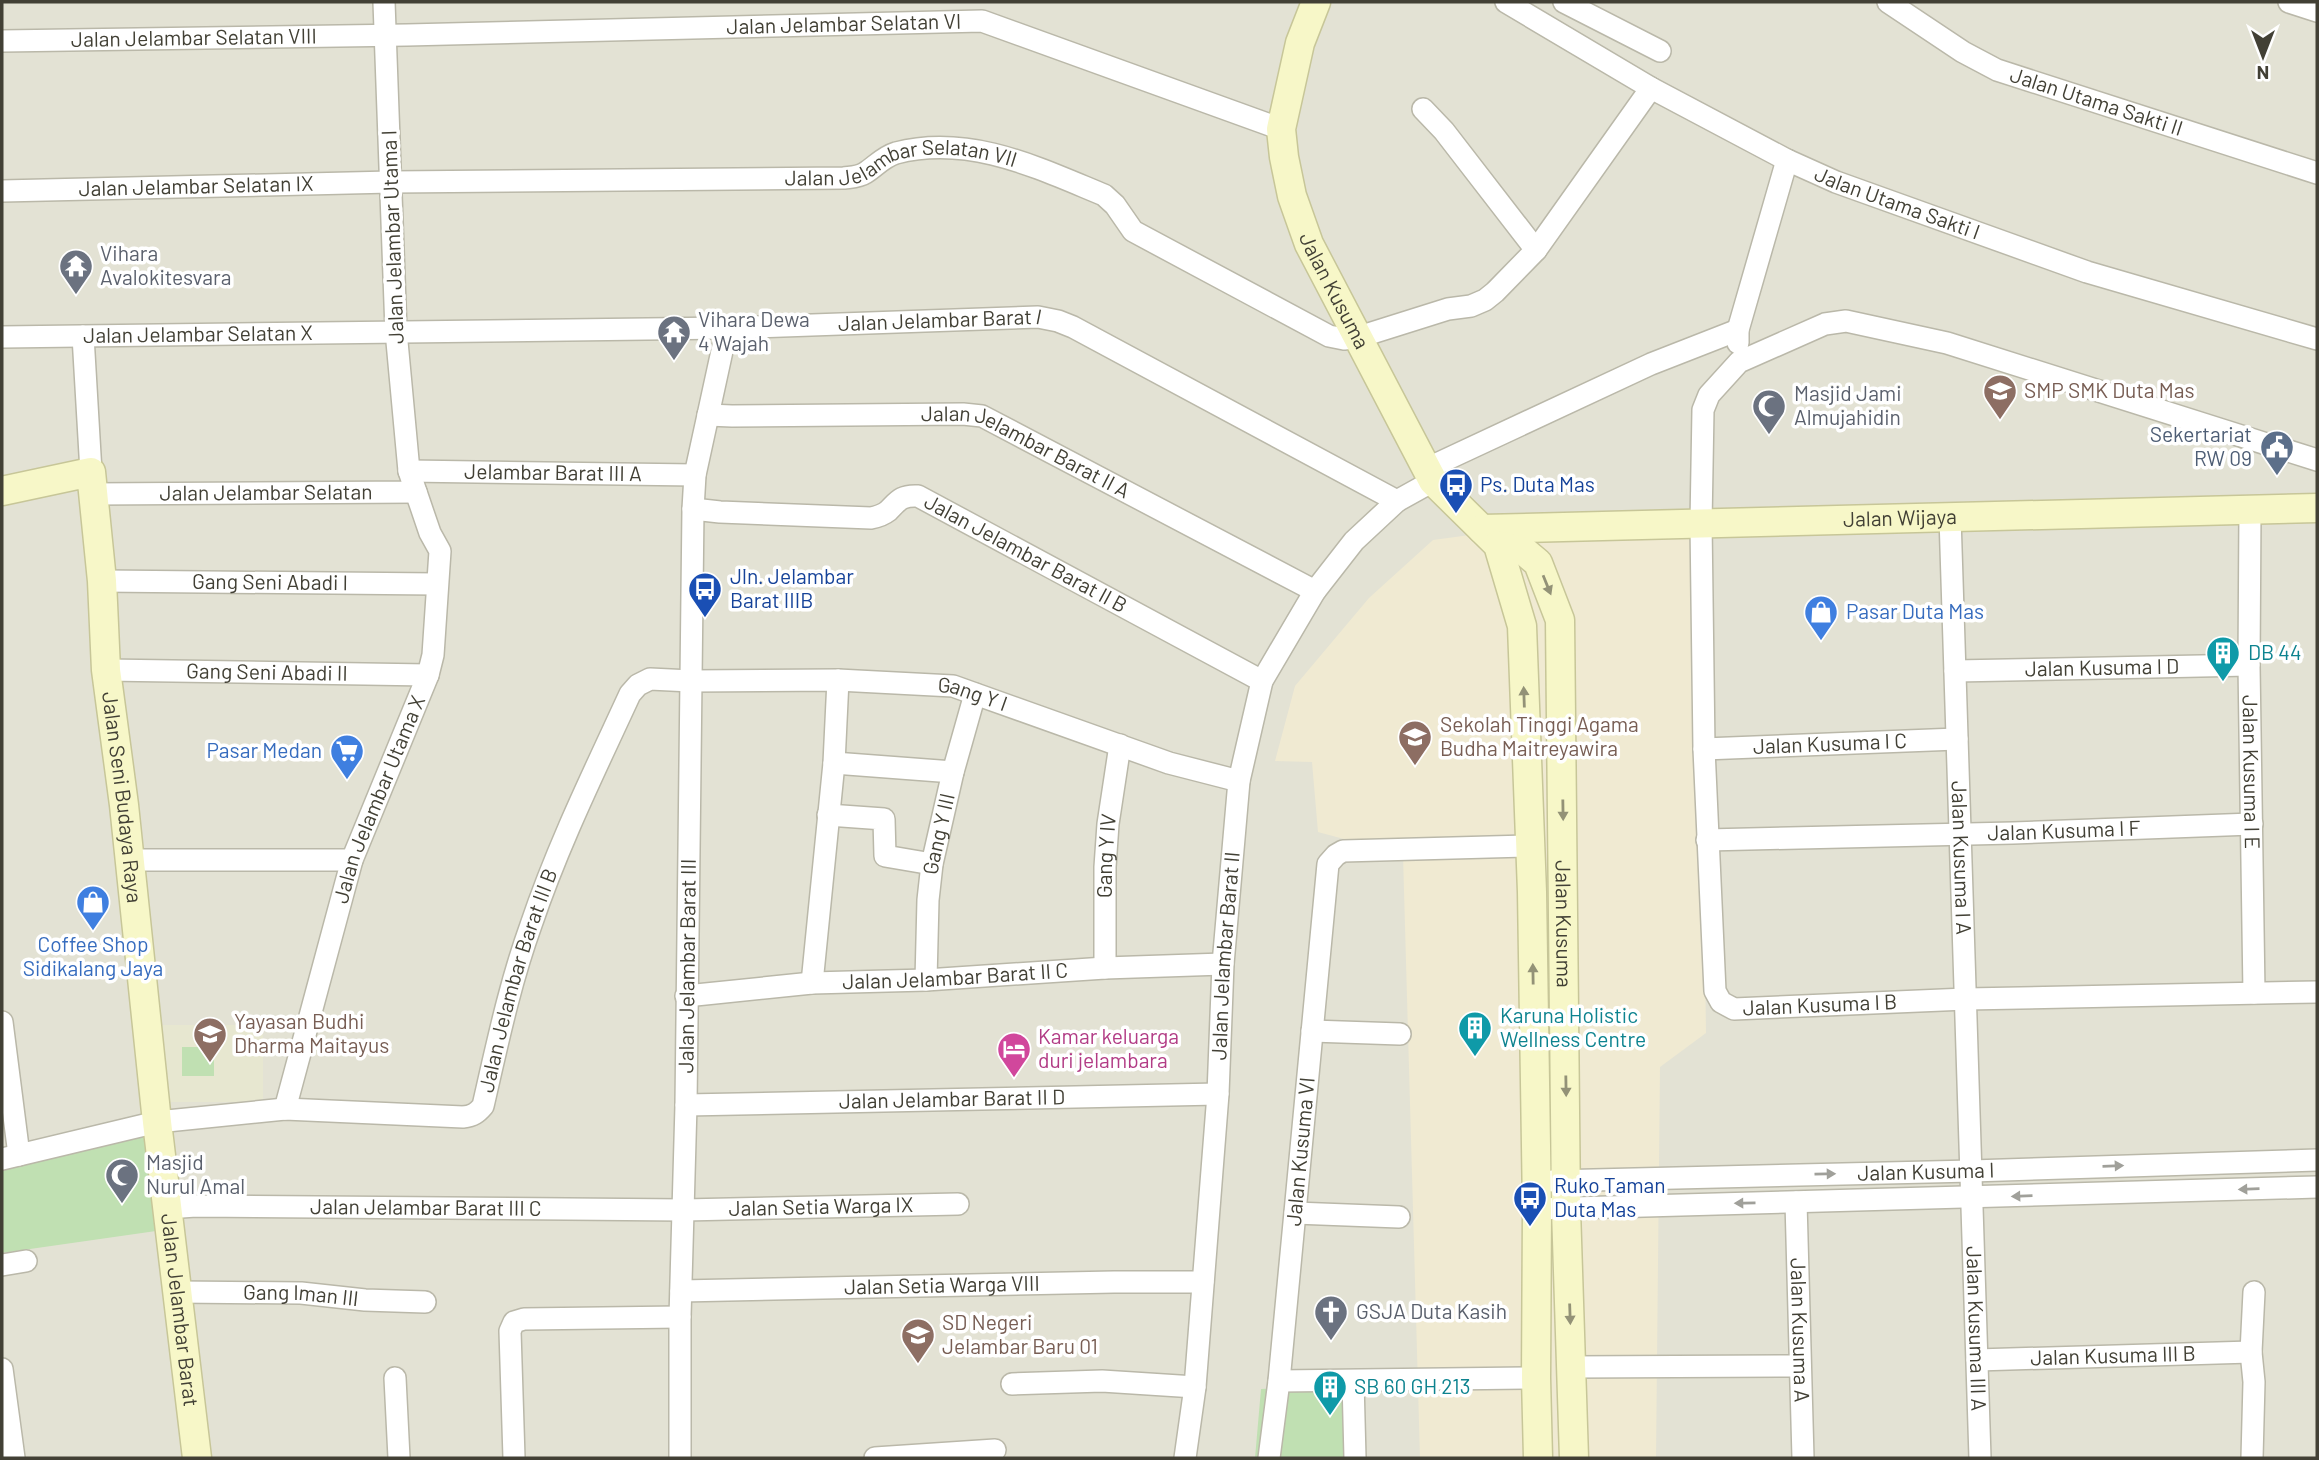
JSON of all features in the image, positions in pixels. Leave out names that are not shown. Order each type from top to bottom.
[{"type":"street","name":"Jalan Jelambar Utama I","points":[[384,2],[396,331],[409,471]]},
{"type":"street","name":"Jalan Kusuma","points":[[1316,2],[1300,43],[1281,129],[1289,183],[1301,225],[1430,475],[1490,537],[1525,552],[1538,564],[1560,620],[1566,1209],[1574,1458]]},
{"type":"street","name":"Jalan Utama Sakti I","points":[[1506,2],[1651,88],[1836,182],[2087,272],[2317,339]]},
{"type":"street","points":[[1564,2],[1660,51]]},
{"type":"street","name":"Jalan Utama Sakti II","points":[[1888,2],[1963,52],[1997,70],[2317,173]]},
{"type":"street","points":[[2289,2],[2317,10]]},
{"type":"street","name":"Jalan Jelambar Selatan VI","points":[[386,34],[982,21],[1281,129]]},
{"type":"street","name":"Jalan Jelambar Selatan VIII","points":[[2,41],[386,34]]},
{"type":"street","points":[[1359,337],[1485,300],[1536,250],[1651,88]]},
{"type":"street","points":[[1423,109],[1444,131],[1536,250]]},
{"type":"street","name":"Jalan Jelambar Selatan VII","points":[[391,182],[844,178],[865,173],[894,153],[929,149],[974,151],[1008,157],[1104,195],[1115,205],[1133,231],[1329,336],[1344,339],[1359,337]]},
{"type":"street","points":[[1787,159],[1738,330],[1738,362],[1825,324],[1846,321],[1859,323],[1947,343],[2317,460]]},
{"type":"street","name":"Jalan Jelambar Selatan IX","points":[[2,191],[391,182]]},
{"type":"street","name":"Jalan Jelambar Barat I","points":[[396,331],[727,327],[1038,317],[1073,327],[1397,501]]},
{"type":"street","name":"Jalan Jelambar Barat III","points":[[680,1458],[693,509],[695,475],[727,327]]},
{"type":"street","points":[[1397,501],[1430,475],[1651,364],[1738,330]]},
{"type":"street","name":"Jalan Jelambar Selatan X","points":[[2,337],[396,331]]},
{"type":"street","points":[[83,336],[92,483]]},
{"type":"street","name":"Jalan Kusuma I B","points":[[1738,362],[1704,404],[1701,523],[1704,750],[1715,991],[1718,998],[1734,1009],[1966,999],[2317,992]]},
{"type":"street","name":"Jalan Jelambar Barat II A","points":[[708,415],[982,416],[1315,591]]},
{"type":"street","points":[[409,471],[416,492]]},
{"type":"street","name":"Jelambar Barat III A","points":[[409,471],[695,475]]},
{"type":"street","name":"Jalan Jelambar Selatan","points":[[2,491],[92,483],[416,492]]},
{"type":"street","name":"Jalan Seni Budaya Raya","points":[[92,483],[102,581],[106,670],[130,860],[156,1122]]},
{"type":"street","name":"Jalan Jelambar Utama X","points":[[285,1109],[352,860],[428,675],[433,655],[440,551],[430,533],[416,492]]},
{"type":"street","name":"Jalan Jelambar Barat II B","points":[[693,509],[871,519],[888,511],[897,500],[908,495],[918,496],[1262,681]]},
{"type":"street","name":"Jalan Jelambar Barat II","points":[[1185,1458],[1195,1387],[1218,1094],[1223,964],[1239,781],[1262,681],[1315,591],[1354,541],[1397,501]]},
{"type":"street","name":"Jalan Wijaya","points":[[1490,537],[1701,523],[2317,508]]},
{"type":"street","name":"Jalan Kusuma I E","points":[[2250,510],[2249,665],[2254,993]]},
{"type":"street","name":"Jalan Kusuma I A","points":[[1950,517],[1973,1198]]},
{"type":"street","name":"Jalan Kusuma","points":[[1490,537],[1522,626],[1530,846],[1537,1209],[1538,1458]]},
{"type":"street","name":"Gang Seni Abadi I","points":[[102,581],[437,584]]},
{"type":"street","name":"Jalan Kusuma I D","points":[[1955,671],[2249,665]]},
{"type":"street","name":"Gang Seni Abadi II","points":[[106,670],[428,675]]},
{"type":"street","name":"Jalan Jelambar Barat III B","points":[[10,1157],[156,1122],[285,1109],[463,1117],[479,1111],[530,926],[564,835],[630,694],[638,685],[650,679],[691,681]]},
{"type":"street","points":[[812,983],[834,763],[838,680]]},
{"type":"street","name":"Gang Y I","points":[[691,681],[838,680],[953,686],[1169,762],[1239,781]]},
{"type":"street","name":"Gang Y III","points":[[926,980],[932,864],[953,772],[975,694]]},
{"type":"street","name":"Jalan Kusuma I C","points":[[1704,750],[1957,739]]},
{"type":"street","name":"Gang Y IV","points":[[1105,968],[1105,856],[1120,745]]},
{"type":"street","points":[[834,763],[953,772]]},
{"type":"street","points":[[828,815],[884,820],[885,856],[932,864]]},
{"type":"street","name":"Jalan Kusuma I F","points":[[1707,840],[2252,824]]},
{"type":"street","name":"Jalan Kusuma VI","points":[[1269,1458],[1279,1381],[1328,864],[1343,851],[1530,846]]},
{"type":"street","points":[[130,860],[352,860]]},
{"type":"street","name":"Jalan Jelambar Barat II C","points":[[686,996],[812,983],[926,980],[1105,968],[1223,964]]},
{"type":"street","points":[[2,1022],[10,1157]]},
{"type":"street","points":[[1312,1031],[1401,1034]]},
{"type":"street","name":"Jalan Jelambar Barat II D","points":[[686,1105],[1218,1094]]},
{"type":"street","name":"Jalan Jelambar Barat","points":[[156,1122],[197,1458]]},
{"type":"street","name":"Jalan Kusuma I","points":[[1536,1181],[2317,1160]]},
{"type":"street","name":"Jalan Kusuma I","points":[[1537,1209],[2317,1187]]},
{"type":"street","name":"Jalan Kusuma III A","points":[[1973,1198],[1980,1458]]},
{"type":"street","name":"Jalan Kusuma A","points":[[1796,1202],[1803,1458]]},
{"type":"street","name":"Jalan Setia Warga IX","points":[[684,1210],[958,1204]]},
{"type":"street","name":"Jalan Jelambar Barat III C","points":[[167,1208],[210,1206],[684,1210]]},
{"type":"street","points":[[1295,1213],[1399,1217]]},
{"type":"street","points":[[2,1265],[26,1261]]},
{"type":"street","name":"Jalan Setia Warga VIII","points":[[681,1291],[1203,1282]]},
{"type":"street","name":"Gang Iman III","points":[[177,1292],[290,1292],[365,1300],[425,1302]]},
{"type":"street","points":[[2252,1458],[2254,1382],[2251,1353],[2254,1292]]},
{"type":"street","points":[[514,1458],[510,1331],[514,1322],[524,1319],[680,1317]]},
{"type":"street","name":"Jalan Kusuma III B","points":[[1977,1360],[2251,1353]]},
{"type":"street","points":[[1573,1367],[1800,1366]]},
{"type":"street","points":[[2,1369],[6,1431],[14,1458]]},
{"type":"street","points":[[395,1378],[399,1458]]},
{"type":"street","points":[[1279,1381],[1536,1378]]},
{"type":"street","points":[[1012,1384],[1102,1381],[1195,1387]]},
{"type":"street","points":[[1353,1381],[1355,1458]]},
{"type":"street","points":[[875,1458],[995,1450]]},
{"type":"shaded area","points":[[2,2],[2317,2],[2317,1458],[2,1458]]},
{"type":"shaded area","points":[[1699,518],[1706,1033],[1660,1067],[1656,1458],[1420,1458],[1403,855],[1318,832],[1312,762],[1275,761],[1295,686],[1369,598],[1433,540],[1514,529]]},
{"type":"shaded area","name":"Yayasan Budhi Dharma Maitayus","points":[[156,1025],[263,1025],[263,1102],[157,1102]]},
{"type":"green space","points":[[182,1047],[214,1047],[214,1076],[182,1076]]},
{"type":"green space","points":[[149,1134],[163,1230],[2,1253],[2,1162]]},
{"type":"green space","points":[[1342,1386],[1344,1458],[1255,1458],[1261,1389]]},
{"type":"place","name":"Vihara Avalokitesvara","points":[[76,296]]},
{"type":"place","name":"Vihara Dewa 4 Wajah","points":[[674,362]]},
{"type":"place","name":"SMP SMK Duta Mas","points":[[2000,421]]},
{"type":"place","name":"Masjid Jami Almujahidin","points":[[1769,436]]},
{"type":"place","name":"Sekertariat RW 09","points":[[2277,477]]},
{"type":"place","name":"Ps. Duta Mas","points":[[1456,515]]},
{"type":"place","name":"Jln. Jelambar Barat IIIB","points":[[705,619]]},
{"type":"place","name":"Pasar Duta Mas","points":[[1821,642]]},
{"type":"place","name":"DB 44","points":[[2223,683]]},
{"type":"place","name":"Sekolah Tinggi Agama Budha Maitreyawira","points":[[1415,767]]},
{"type":"place","name":"Pasar Medan","points":[[347,781]]},
{"type":"place","name":"Coffee Shop Sidikalang Jaya","points":[[93,932]]},
{"type":"place","name":"Karuna Holistic Wellness Centre","points":[[1475,1058]]},
{"type":"place","name":"Yayasan Budhi Dharma Maitayus","points":[[210,1064]]},
{"type":"place","name":"Kamar keluarga duri jelambara","points":[[1014,1079]]},
{"type":"place","name":"Masjid Nurul Amal","points":[[122,1205]]},
{"type":"place","name":"Ruko Taman Duta Mas","points":[[1530,1228]]},
{"type":"place","name":"GSJA Duta Kasih","points":[[1331,1342]]},
{"type":"place","name":"SD Negeri Jelambar Baru 01","points":[[918,1365]]},
{"type":"place","name":"SB 60 GH 213","points":[[1330,1417]]}]
